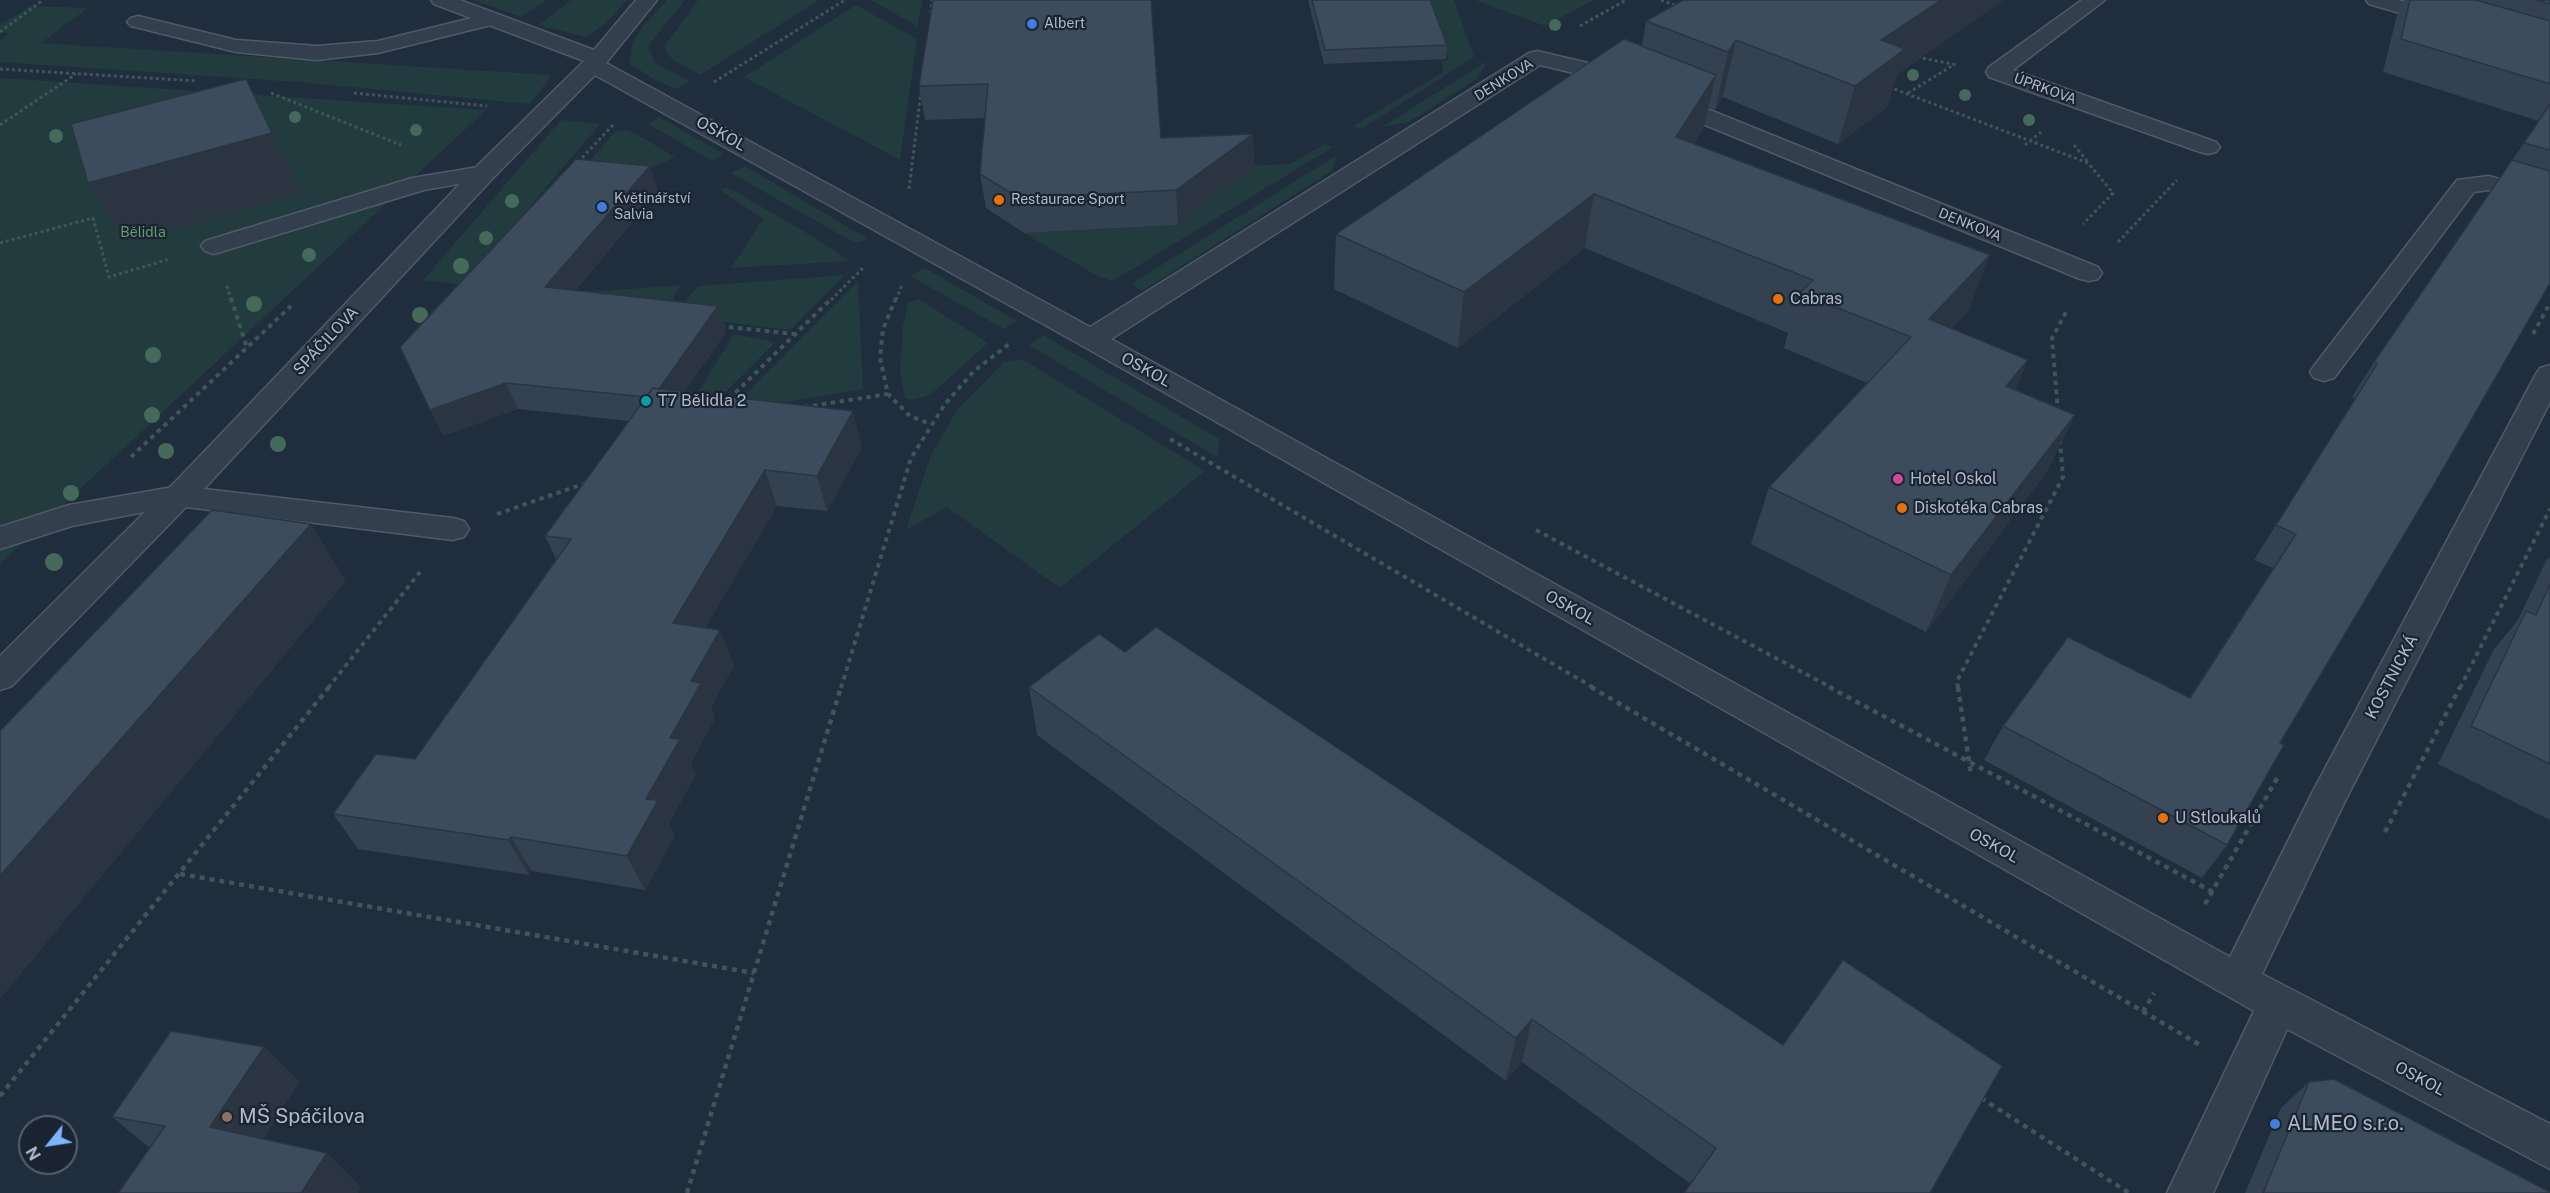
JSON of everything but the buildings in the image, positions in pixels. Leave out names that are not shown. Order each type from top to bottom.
[{"type":"street","name":"OSKOL","points":[[441,0],[595,62],[2238,982],[2550,1147]]},
{"type":"street","name":"SPÁČILOVA","points":[[0,677],[179,496],[484,173],[595,62],[647,0]]},
{"type":"street","name":"ÚPRKOVA","points":[[1996,72],[2095,0]]},
{"type":"street","points":[[2376,0],[2463,26]]},
{"type":"street","points":[[138,22],[236,46],[317,53],[378,47],[492,19]]},
{"type":"street","name":"DENKOVA","points":[[1091,339],[1537,58],[1593,71],[2089,273]]},
{"type":"street","name":"ÚPRKOVA","points":[[1996,72],[2208,147]]},
{"type":"street","points":[[214,246],[421,183],[484,173]]},
{"type":"street","points":[[2324,372],[2466,184],[2488,183],[2550,202]]},
{"type":"street","name":"KOSTNICKÁ","points":[[2238,982],[2326,802],[2550,374]]},
{"type":"street","points":[[0,538],[69,516],[179,496],[453,529]]},
{"type":"street","points":[[2190,1193],[2278,1004]]},
{"type":"path","points":[[0,32],[43,0]]},
{"type":"path","points":[[713,82],[845,0]]},
{"type":"path","points":[[930,23],[932,0]]},
{"type":"path","points":[[1576,28],[1626,0]]},
{"type":"path","points":[[1661,0],[1682,8]]},
{"type":"path","points":[[1908,56],[1996,72]]},
{"type":"path","points":[[0,125],[76,74]]},
{"type":"path","points":[[1885,85],[2088,163],[2113,193],[2051,259]]},
{"type":"path","points":[[262,89],[443,162],[421,183]]},
{"type":"path","points":[[909,193],[921,91]]},
{"type":"path","points":[[571,170],[610,126],[620,120]]},
{"type":"path","points":[[2059,419],[2052,338],[2089,273],[2208,147]]},
{"type":"path","points":[[214,246],[247,348]]},
{"type":"path","points":[[723,405],[869,262]]},
{"type":"path","points":[[904,282],[883,329],[880,358],[888,394],[910,416],[930,424]]},
{"type":"path","points":[[129,460],[299,298]]},
{"type":"path","points":[[687,1193],[911,458],[930,424],[974,371],[1048,315]]},
{"type":"path","points":[[711,325],[794,334]]},
{"type":"path","points":[[798,408],[888,394]]},
{"type":"path","points":[[1971,833],[1969,760],[1957,681],[2063,477],[2060,430]]},
{"type":"path","points":[[1228,473],[2246,1072]]},
{"type":"path","points":[[0,1096],[180,874],[453,529],[594,480]]},
{"type":"path","points":[[2385,832],[2519,574],[2550,508]]},
{"type":"path","points":[[1529,526],[2213,892]]},
{"type":"path","points":[[180,874],[754,973]]},
{"type":"path","points":[[1979,1096],[2129,1193]]},
{"type":"green space","points":[[473,0],[547,0],[521,17]]},
{"type":"green space","points":[[571,0],[627,0],[606,23],[586,37],[539,25]]},
{"type":"green space","points":[[667,0],[685,0],[648,46],[655,63],[690,81],[676,89],[655,80],[629,63],[633,42],[642,27]]},
{"type":"green space","points":[[698,0],[819,0],[700,75],[675,61],[667,54],[664,46]]},
{"type":"green space","points":[[871,0],[923,0],[917,26]]},
{"type":"green space","points":[[1428,0],[1454,0],[1474,57],[1363,128],[1352,127],[1443,72],[1442,61],[1449,60]]},
{"type":"green space","points":[[1475,0],[1594,0],[1545,26]]},
{"type":"green space","points":[[856,5],[917,39],[900,160],[744,77]]},
{"type":"green space","points":[[31,6],[88,8],[41,43],[552,75],[530,104],[297,82],[0,62],[0,40],[10,33],[0,31],[0,25]]},
{"type":"green space","points":[[1487,61],[1478,78],[1409,122],[1382,127]]},
{"type":"green space","name":"Bělidla","points":[[0,78],[486,110],[0,564]]},
{"type":"green space","points":[[659,117],[724,154],[713,161],[648,124]]},
{"type":"green space","points":[[561,120],[600,124],[463,285],[423,280]]},
{"type":"green space","points":[[626,130],[675,157],[626,180],[578,174],[616,131]]},
{"type":"green space","points":[[1325,144],[1333,147],[1113,281],[1099,277],[1024,233],[1178,225],[1212,167],[1290,164]]},
{"type":"green space","points":[[1337,155],[1332,171],[1142,291],[1133,283],[1136,281]]},
{"type":"green space","points":[[745,166],[868,239],[855,243],[731,173]]},
{"type":"green space","points":[[728,187],[850,261],[731,268],[763,219],[720,190]]},
{"type":"green space","points":[[925,268],[1017,321],[1004,329],[910,276]]},
{"type":"green space","points":[[845,275],[790,330],[673,316],[698,286]]},
{"type":"green space","points":[[858,281],[863,389],[728,412]]},
{"type":"green space","points":[[681,285],[664,313],[561,294]]},
{"type":"green space","points":[[919,299],[988,343],[930,395],[912,400],[905,398],[900,371],[903,325],[908,303]]},
{"type":"green space","points":[[734,334],[776,342],[685,432],[673,432]]},
{"type":"green space","points":[[1043,335],[1219,439],[1218,458],[1029,345]]},
{"type":"green space","points":[[1022,359],[1205,471],[1060,588],[947,507],[906,530],[931,455],[957,410],[1004,362]]},
{"type":"place","name":"Albert","points":[[1032,24]]},
{"type":"place","name":"Restaurace Sport","points":[[999,200]]},
{"type":"place","name":"Květinářství Salvia","points":[[602,207]]},
{"type":"place","name":"Cabras","points":[[1778,299]]},
{"type":"place","name":"T7 Bělidla 2","points":[[646,401]]},
{"type":"place","name":"Hotel Oskol","points":[[1898,479]]},
{"type":"place","name":"Diskotéka Cabras","points":[[1902,508]]},
{"type":"place","name":"U Stloukalů","points":[[2163,818]]},
{"type":"place","name":"MŠ Spáčilova","points":[[227,1117]]},
{"type":"place","name":"ALMEO s.r.o.","points":[[2275,1124]]}]
